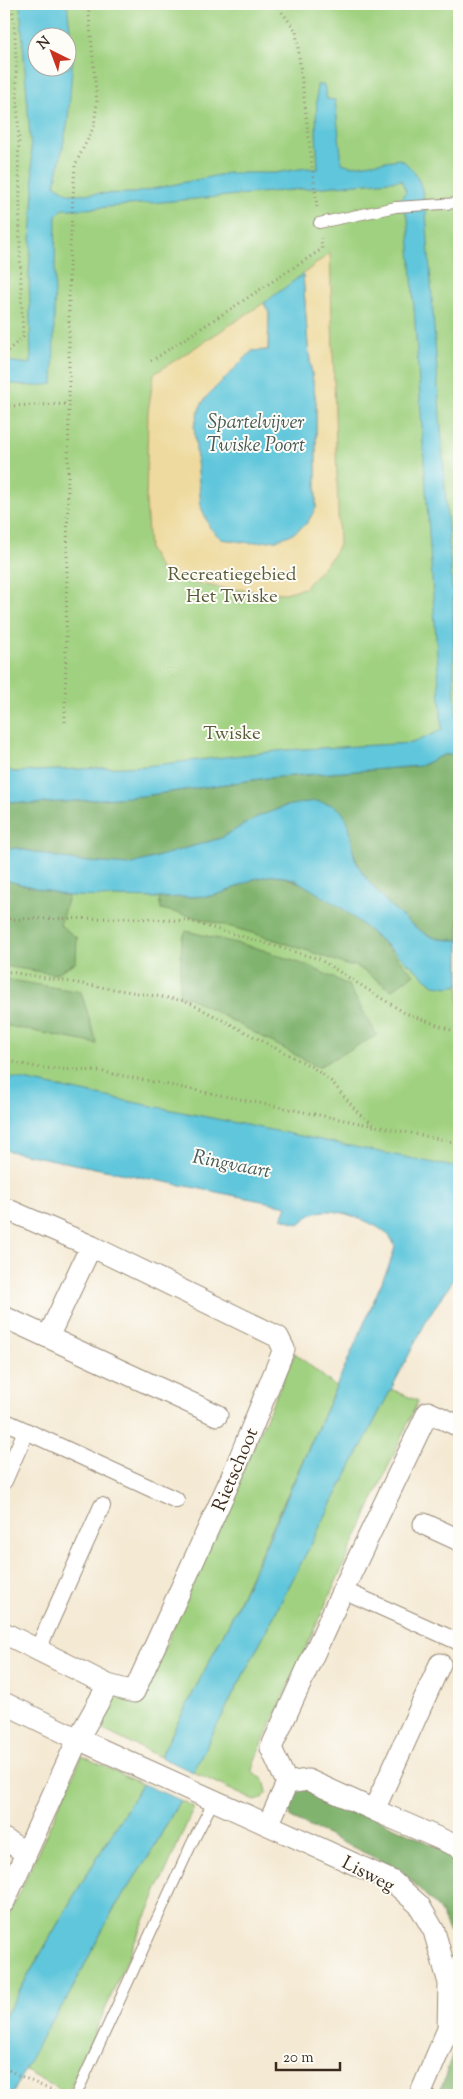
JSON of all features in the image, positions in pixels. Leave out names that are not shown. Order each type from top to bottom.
[{"type":"street","name":"Rietschoot","points":[[4,1208],[91,1246],[278,1336],[284,1349],[233,1474],[134,1692],[108,1684],[4,1633]]},
{"type":"street","points":[[48,1337],[91,1246]]},
{"type":"street","name":"Rietschoot","points":[[4,1317],[217,1414]]},
{"type":"street","points":[[268,1825],[287,1783],[271,1748],[343,1590],[428,1412],[459,1426]]},
{"type":"street","points":[[4,1421],[176,1500]]},
{"type":"street","points":[[4,1481],[26,1431]]},
{"type":"street","points":[[38,1649],[102,1506]]},
{"type":"street","points":[[424,1524],[459,1540]]},
{"type":"street","points":[[343,1590],[459,1642]]},
{"type":"street","points":[[374,1810],[440,1664]]},
{"type":"street","points":[[4,1902],[25,1852],[78,1740],[108,1684]]},
{"type":"street","name":"Lisweg","points":[[4,1703],[78,1740],[145,1768],[392,1881],[420,1905],[434,1931],[449,1983],[448,2029],[420,2095]]},
{"type":"street","points":[[287,1783],[308,1780],[459,1847]]},
{"type":"street","points":[[4,1839],[25,1852]]},
{"type":"lane","points":[[319,223],[396,207],[459,202]]},
{"type":"lane","points":[[76,2095],[191,1845],[207,1796]]},
{"type":"path","points":[[4,354],[23,338],[18,230],[20,190],[17,159],[19,145],[15,34],[12,4]]},
{"type":"path","points":[[65,722],[69,267],[75,165],[94,126],[96,102],[88,4]]},
{"type":"path","points":[[276,4],[296,31],[315,199]]},
{"type":"path","points":[[151,361],[322,249],[319,223]]},
{"type":"path","points":[[4,406],[69,404]]},
{"type":"path","points":[[4,919],[133,918],[189,921],[318,959],[404,1013],[459,1033]]},
{"type":"path","points":[[4,971],[186,1001],[312,1067],[332,1082],[359,1114],[376,1126]]},
{"type":"path","points":[[4,1060],[41,1068],[99,1071],[459,1143]]},
{"type":"path","points":[[4,2068],[62,2095]]},
{"type":"green space","name":"Twiske","points":[[4,4],[459,4],[459,1188],[4,1101]]},
{"type":"green space","points":[[459,754],[459,940],[438,939],[426,934],[397,912],[377,892],[357,862],[350,839],[349,824],[286,806],[257,817],[221,838],[129,865],[76,861],[16,848],[4,850],[4,801],[34,804],[143,796],[267,778],[420,766],[443,755]]},
{"type":"green space","points":[[274,875],[295,881],[333,901],[367,928],[414,974],[392,990],[355,965],[349,966],[256,934],[161,909],[159,898],[211,896],[223,893],[254,879]]},
{"type":"green space","points":[[4,880],[68,896],[60,925],[77,938],[76,962],[55,974],[4,966]]},
{"type":"green space","points":[[186,931],[257,948],[311,967],[348,985],[377,1035],[318,1067],[190,998],[179,996],[182,938]]},
{"type":"green space","points":[[4,979],[81,992],[97,1044],[4,1025]]},
{"type":"green space","points":[[295,1353],[336,1387],[230,1621],[160,1757],[103,1730],[101,1719],[111,1697],[122,1694],[142,1698]]},
{"type":"green space","points":[[391,1389],[418,1401],[254,1762],[252,1771],[264,1780],[267,1792],[262,1799],[255,1801],[193,1772]]},
{"type":"green space","points":[[82,1756],[142,1784],[72,1899],[4,2018],[4,1926]]},
{"type":"green space","points":[[302,1784],[459,1857],[459,1975],[455,1944],[439,1909],[401,1870],[291,1818],[289,1805]]},
{"type":"green space","points":[[180,1800],[194,1807],[68,2094],[24,2070],[43,2035],[69,1995],[113,1910],[149,1856]]},
{"type":"green space","points":[[459,2015],[459,2095],[439,2095],[453,2052]]},
{"type":"sand","name":"Spartelvijver Twiske Poort","points":[[330,253],[339,545],[331,558],[304,588],[285,593],[227,589],[176,579],[162,572],[149,550],[146,502],[148,412],[154,374],[264,303],[269,313],[268,350],[252,351],[207,396],[200,407],[307,523],[316,508],[316,403],[308,346],[303,274]]},
{"type":"water","points":[[20,4],[67,4],[70,28],[28,28],[28,78],[71,78],[68,121],[55,185],[70,194],[134,193],[228,173],[275,173],[306,168],[318,169],[316,133],[317,85],[324,85],[327,99],[335,100],[342,163],[351,166],[400,159],[407,164],[416,176],[422,189],[426,212],[453,601],[458,754],[443,755],[420,766],[267,778],[143,796],[34,804],[4,801],[4,767],[13,772],[145,766],[286,750],[412,743],[442,730],[408,218],[400,200],[406,191],[401,180],[86,209],[63,209],[56,216],[53,384],[35,386],[4,383],[4,361],[31,364],[29,274],[34,190]]},
{"type":"water","name":"Spartelvijver Twiske Poort","points":[[303,274],[308,346],[316,403],[316,508],[307,523],[294,533],[277,540],[250,543],[221,539],[210,528],[201,507],[194,426],[200,407],[207,396],[252,351],[268,350],[269,313],[264,303]]},
{"type":"water","points":[[315,801],[326,803],[342,812],[350,830],[357,863],[378,893],[397,912],[430,936],[459,940],[459,985],[449,987],[434,985],[342,908],[294,879],[274,875],[254,879],[223,893],[211,896],[159,898],[68,896],[4,880],[4,850],[16,848],[76,861],[129,865],[221,838],[257,817],[286,806]]},
{"type":"water","name":"Ringvaart","points":[[4,1076],[459,1168],[459,1272],[430,1314],[193,1772],[160,1757],[230,1621],[264,1549],[359,1335],[395,1247],[390,1237],[378,1227],[342,1213],[333,1211],[318,1212],[299,1224],[282,1218],[287,1206],[4,1150]]},
{"type":"water","points":[[142,1784],[180,1800],[149,1856],[113,1910],[69,1995],[43,2035],[12,2095],[4,2095],[4,2018],[72,1899]]},
{"type":"park label","name":"Recreatiegebied Het Twiske","points":[[232,584]]}]
